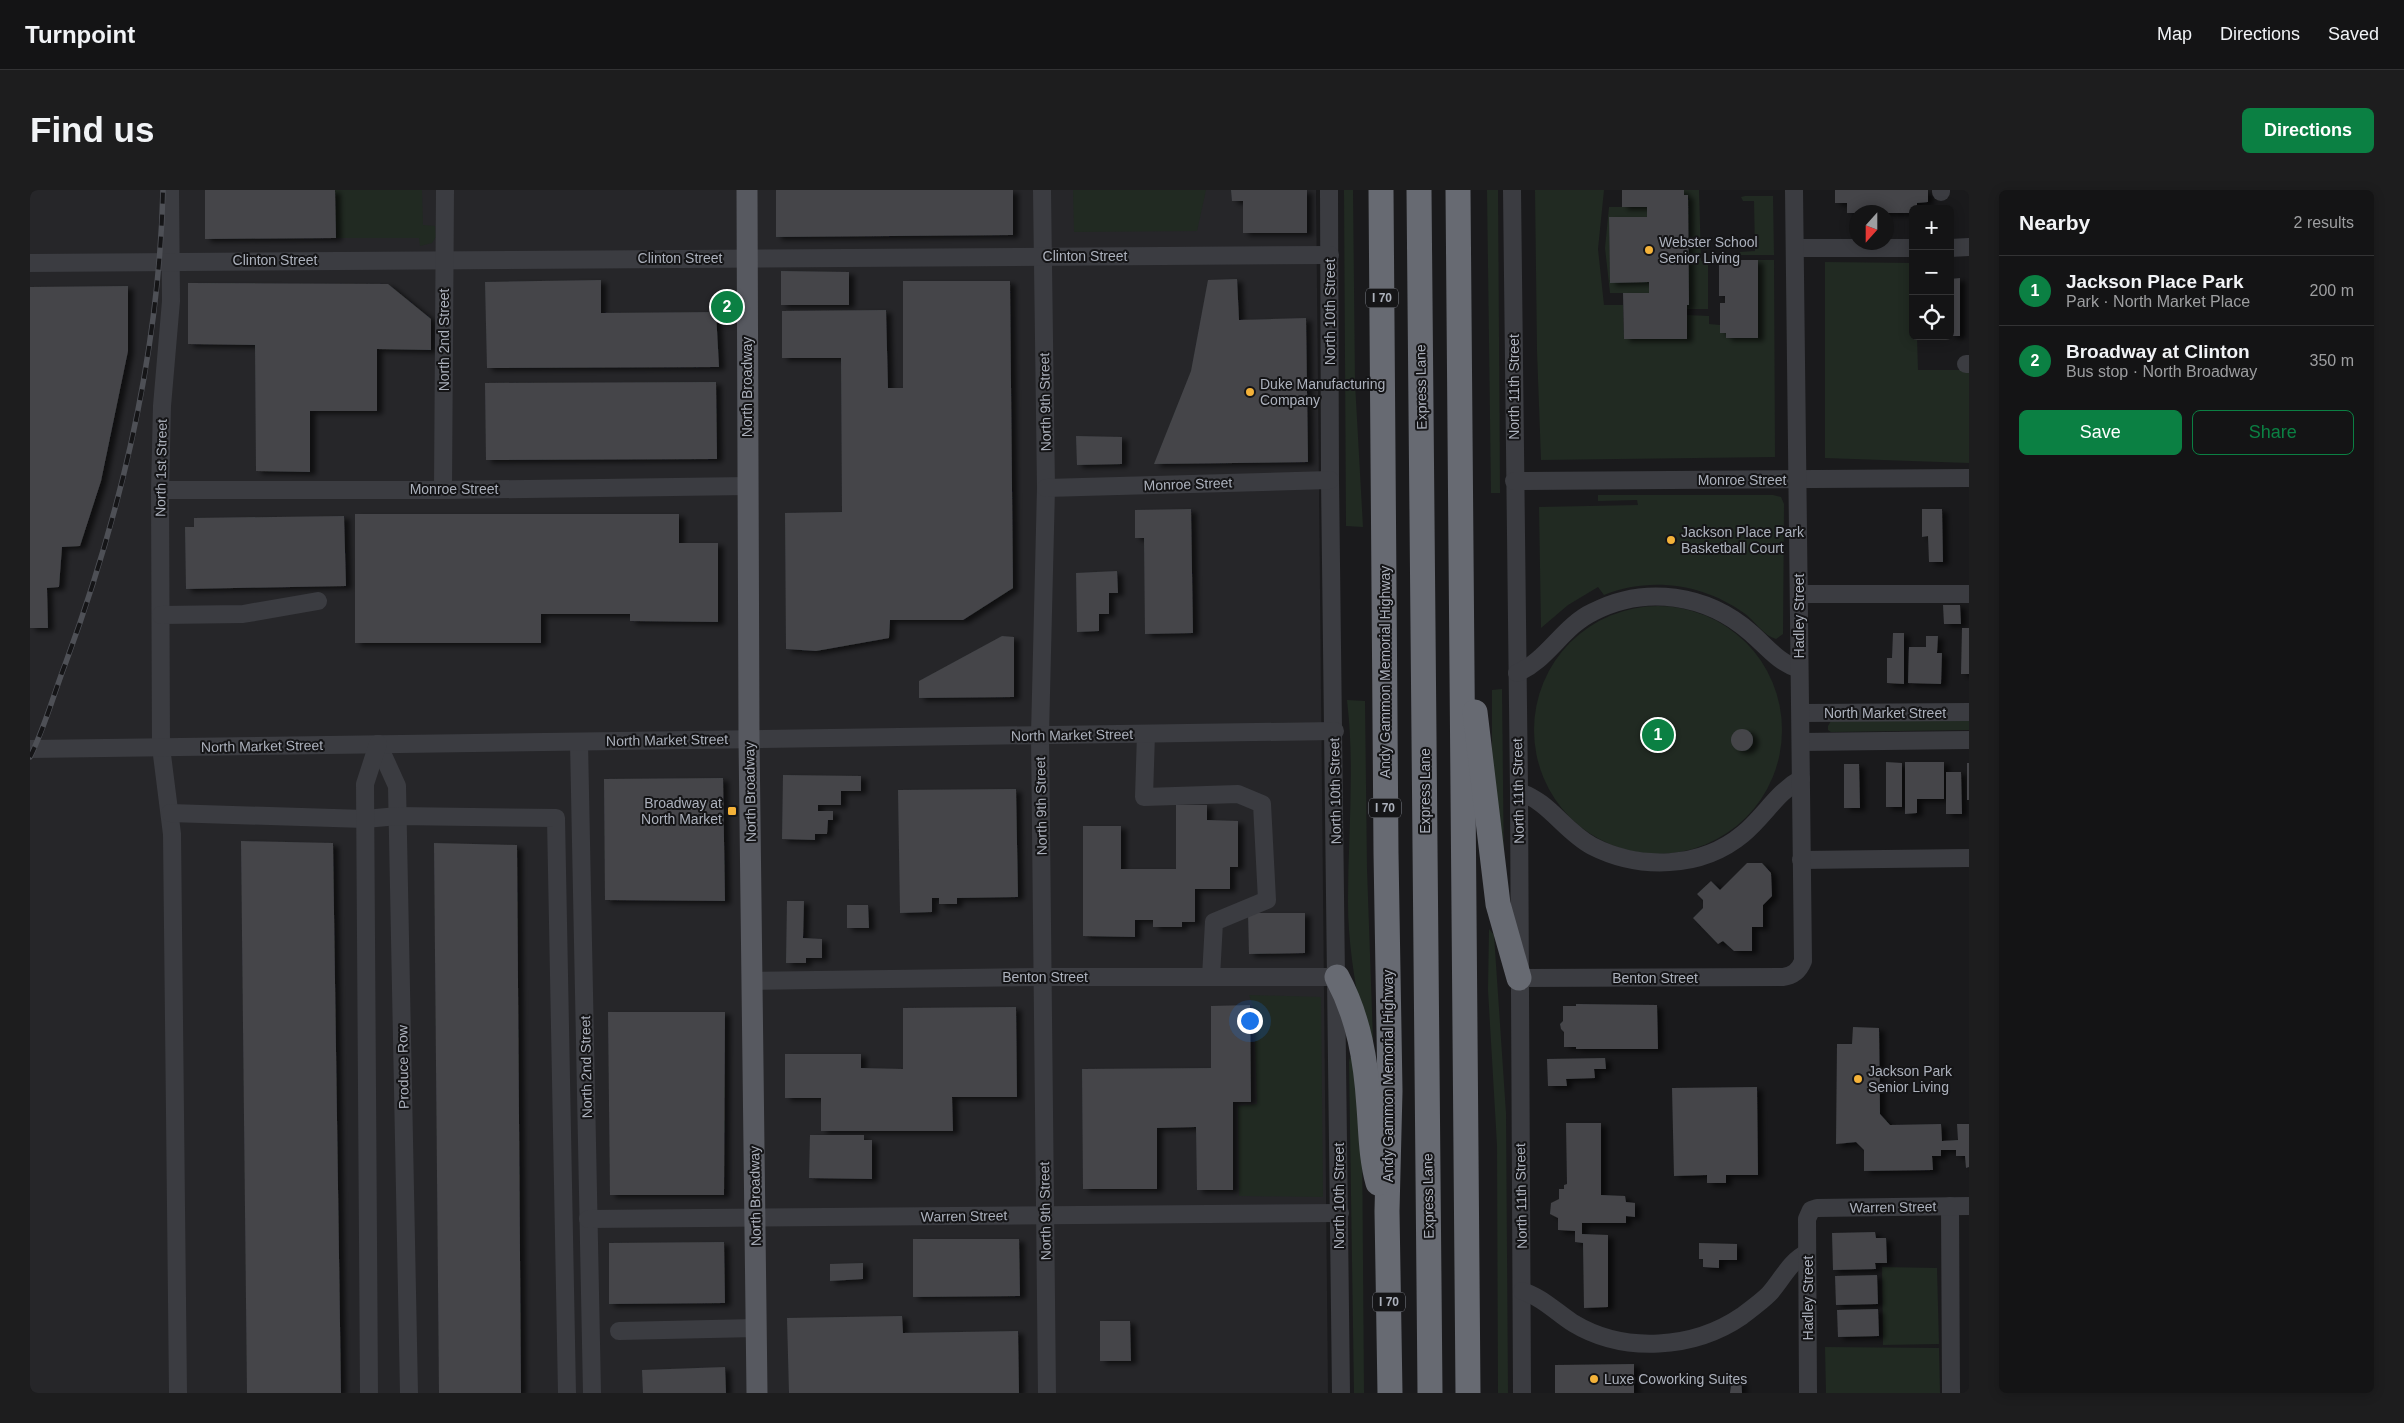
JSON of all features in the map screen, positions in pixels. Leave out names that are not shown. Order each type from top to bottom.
[{"type":"highway","name":"Andy Gammon Memorial Highway","points":[[1381,190],[1386,853],[1390,1091],[1387,1211],[1390,1393]]},
{"type":"highway","name":"Express Lane","points":[[1419,190],[1430,1388]]},
{"type":"highway","points":[[1458,190],[1468,1393]]},
{"type":"highway","points":[[1461,658],[1472,699],[1479,738],[1498,904],[1519,978]]},
{"type":"highway","points":[[1338,977],[1353,1012],[1360,1035],[1369,1107],[1371,1151],[1380,1193],[1387,1211]]},
{"type":"main road","name":"North Broadway","points":[[747,190],[749,739],[757,1393]]},
{"type":"street","name":"North 1st Street","points":[[170,190],[172,300],[162,406],[160,490],[162,747],[172,834],[178,1393]]},
{"type":"street","name":"North 2nd Street","points":[[443,490],[445,190]]},
{"type":"street","name":"North 9th Street","points":[[1042,190],[1046,488],[1040,735],[1048,1393]]},
{"type":"street","name":"North 10th Street","points":[[1329,190],[1330,480],[1338,977],[1341,1393]]},
{"type":"street","name":"North 11th Street","points":[[1512,190],[1519,792],[1522,1393]]},
{"type":"street","name":"Hadley Street","points":[[1790,976],[1801,967],[1803,961],[1799,669],[1799,480],[1794,190]]},
{"type":"street","points":[[1954,248],[1969,247]]},
{"type":"street","points":[[1796,248],[1909,248]]},
{"type":"street","name":"Clinton Street","points":[[30,263],[1330,254]]},
{"type":"street","name":"Monroe Street","points":[[1514,481],[1969,478]]},
{"type":"street","name":"Monroe Street","points":[[1046,488],[1330,480]]},
{"type":"street","name":"Monroe Street","points":[[160,490],[443,490],[748,486]]},
{"type":"street","points":[[1799,594],[1969,594]]},
{"type":"street","points":[[1517,673],[1536,663],[1556,641],[1590,613],[1612,602],[1636,597],[1661,596],[1686,599],[1709,606],[1731,618],[1781,660],[1799,669]]},
{"type":"street","points":[[161,615],[242,614],[318,601]]},
{"type":"street","name":"North Market Street","points":[[1801,713],[1969,712]]},
{"type":"street","name":"North Market Street","points":[[30,749],[1335,731]]},
{"type":"street","points":[[1146,734],[1144,797],[1238,794],[1262,804],[1267,900],[1214,922],[1211,977]]},
{"type":"street","name":"North Market Street","points":[[1801,742],[1969,740]]},
{"type":"street","name":"North 2nd Street","points":[[579,742],[592,1393]]},
{"type":"street","points":[[369,1393],[365,784],[378,744]]},
{"type":"street","name":"Produce Row","points":[[378,744],[397,786],[409,1393]]},
{"type":"street","points":[[1519,792],[1531,796],[1542,803],[1567,828],[1588,844],[1608,854],[1632,860],[1657,863],[1682,861],[1705,856],[1725,845],[1742,835],[1790,785],[1801,779]]},
{"type":"street","points":[[170,814],[365,819],[398,816],[556,818],[566,1393]]},
{"type":"street","points":[[1801,860],[1969,858]]},
{"type":"street","name":"Benton Street","points":[[1519,978],[1790,976]]},
{"type":"street","name":"Benton Street","points":[[752,982],[1042,977],[1338,977]]},
{"type":"street","points":[[1950,1206],[1952,1393]]},
{"type":"street","name":"Warren Street","points":[[1817,1208],[1969,1206]]},
{"type":"street","name":"Hadley Street","points":[[1808,1393],[1807,1219],[1811,1210],[1817,1208]]},
{"type":"street","name":"Warren Street","points":[[588,1219],[1340,1213]]},
{"type":"street","points":[[1522,1291],[1540,1299],[1588,1330],[1616,1340],[1662,1343],[1685,1340],[1707,1335],[1730,1324],[1751,1310],[1768,1295],[1796,1260],[1807,1253]]},
{"type":"street","points":[[619,1331],[756,1328]]},
{"type":"shaded area","points":[[30,190],[1316,190],[1328,1393],[30,1393]]},
{"type":"shaded area","points":[[335,190],[422,190],[423,225],[435,226],[436,237],[432,243],[420,246],[419,238],[336,238]]},
{"type":"shaded area","points":[[1073,190],[1206,190],[1197,231],[1074,232]]},
{"type":"shaded area","points":[[1344,190],[1353,190],[1355,383],[1363,527],[1346,526]]},
{"type":"shaded area","points":[[1487,190],[1498,190],[1500,493],[1491,493]]},
{"type":"shaded area","points":[[1535,190],[1604,190],[1598,249],[1604,305],[1623,305],[1624,339],[1687,339],[1687,315],[1709,316],[1709,324],[1720,325],[1720,333],[1726,333],[1726,338],[1758,260],[1774,260],[1775,457],[1541,460],[1537,351]]},
{"type":"shaded area","points":[[1684,190],[1699,190],[1701,261],[1708,262],[1708,309],[1687,309],[1687,305],[1689,305],[1688,196],[1684,195]]},
{"type":"shaded area","points":[[1773,196],[1774,255],[1740,255],[1740,252],[1755,251],[1754,201],[1743,201],[1741,197]]},
{"type":"shaded area","points":[[1609,207],[1647,207],[1647,217],[1609,217],[1610,282],[1649,282],[1649,293],[1610,293],[1605,248]]},
{"type":"shaded area","points":[[1825,262],[1909,263],[1909,340],[1917,340],[1918,370],[1969,370],[1969,463],[1825,458]]},
{"type":"shaded area","points":[[1598,495],[1773,495],[1781,497],[1784,504],[1783,634],[1776,639],[1772,637],[1744,613],[1712,595],[1676,586],[1658,585],[1622,589],[1604,595],[1598,587],[1568,605],[1541,628],[1539,507],[1638,505],[1637,500],[1598,501]]},
{"type":"shaded area","points":[[1658,606],[1694,612],[1716,621],[1736,634],[1754,652],[1767,672],[1776,694],[1782,730],[1776,766],[1767,788],[1754,808],[1736,826],[1716,839],[1694,848],[1658,854],[1622,848],[1600,839],[1580,826],[1562,808],[1549,788],[1540,766],[1534,730],[1540,694],[1549,672],[1562,652],[1580,634],[1600,621],[1622,612]]},
{"type":"shaded area","points":[[1502,689],[1504,876],[1492,772],[1492,690]]},
{"type":"shaded area","points":[[1347,700],[1365,701],[1367,869],[1373,1040],[1367,1041],[1354,972],[1348,920],[1351,750]]},
{"type":"shaded area","points":[[1969,720],[1969,730],[1831,732],[1828,730],[1831,721]]},
{"type":"shaded area","points":[[1489,929],[1494,935],[1506,1113],[1508,1393],[1498,1393],[1497,1145],[1488,990]]},
{"type":"shaded area","points":[[1249,995],[1321,997],[1323,1197],[1239,1196],[1238,1106],[1257,1104],[1254,1009]]},
{"type":"shaded area","points":[[1356,1056],[1362,1134],[1364,1393],[1354,1393],[1349,1062],[1350,1057]]},
{"type":"shaded area","points":[[1882,1267],[1937,1268],[1939,1344],[1883,1345]]},
{"type":"shaded area","points":[[1825,1347],[1939,1348],[1940,1393],[1826,1393]]},
{"type":"building","points":[[205,190],[335,190],[336,238],[205,239]]},
{"type":"building","points":[[776,190],[1013,190],[1013,235],[776,237]]},
{"type":"building","points":[[1231,190],[1307,190],[1307,233],[1243,233],[1243,201],[1232,201]]},
{"type":"building","name":"Webster School Senior Living","points":[[1622,190],[1684,190],[1684,195],[1688,195],[1689,305],[1687,305],[1687,339],[1624,339],[1623,293],[1649,293],[1649,282],[1610,283],[1609,217],[1647,217],[1647,207],[1622,207]]},
{"type":"building","points":[[1835,190],[1928,190],[1928,202],[1909,205],[1909,213],[1894,213],[1894,205],[1849,205],[1849,213],[1847,213],[1847,203],[1835,203]]},
{"type":"building","points":[[1724,260],[1758,260],[1758,338],[1726,338],[1726,333],[1720,333],[1720,303],[1725,303],[1725,296],[1719,296],[1719,265],[1724,265]]},
{"type":"building","points":[[781,271],[849,272],[849,305],[781,305]]},
{"type":"building","points":[[1960,278],[1960,336],[1954,336],[1954,279]]},
{"type":"building","points":[[1237,279],[1239,320],[1306,318],[1308,462],[1154,464],[1191,371],[1208,280]]},
{"type":"building","points":[[601,280],[601,313],[716,312],[719,367],[487,368],[485,282]]},
{"type":"building","points":[[903,281],[1010,281],[1013,588],[963,620],[890,620],[889,638],[816,651],[786,649],[785,513],[842,512],[841,358],[782,358],[782,311],[886,310],[888,388],[903,388]]},
{"type":"building","points":[[188,283],[388,284],[431,319],[431,350],[377,349],[377,411],[310,411],[310,472],[256,471],[255,345],[188,344]]},
{"type":"building","points":[[128,286],[128,351],[101,481],[80,546],[62,547],[59,587],[47,588],[48,628],[30,628],[30,287]]},
{"type":"building","points":[[716,382],[717,459],[486,460],[485,383]]},
{"type":"building","points":[[1076,436],[1122,437],[1122,464],[1077,465]]},
{"type":"building","points":[[1191,509],[1193,633],[1145,634],[1144,538],[1135,538],[1135,510]]},
{"type":"building","points":[[1922,509],[1942,509],[1943,562],[1929,562],[1928,536],[1922,537]]},
{"type":"building","points":[[355,514],[679,514],[679,543],[718,543],[718,622],[630,621],[630,614],[541,614],[541,643],[355,643]]},
{"type":"building","points":[[344,516],[346,586],[186,589],[185,527],[194,527],[194,518]]},
{"type":"building","points":[[1117,571],[1118,593],[1109,593],[1109,614],[1099,614],[1099,631],[1077,632],[1076,573]]},
{"type":"building","points":[[1943,605],[1960,605],[1961,624],[1944,624]]},
{"type":"building","points":[[1962,628],[1969,628],[1969,674],[1961,674]]},
{"type":"building","points":[[1893,633],[1904,633],[1904,684],[1887,683],[1887,658],[1892,658]]},
{"type":"building","points":[[1002,636],[1014,637],[1014,697],[919,698],[919,681]]},
{"type":"building","points":[[1926,636],[1938,636],[1937,653],[1942,653],[1941,684],[1908,683],[1909,647],[1926,647]]},
{"type":"building","points":[[1738,729],[1746,729],[1753,736],[1753,744],[1746,751],[1738,751],[1731,744],[1731,736]]},
{"type":"building","points":[[1886,762],[1902,763],[1902,807],[1886,807]]},
{"type":"building","points":[[1905,762],[1944,762],[1944,799],[1917,799],[1917,813],[1905,814]]},
{"type":"building","points":[[1967,763],[1969,763],[1969,800],[1967,800]]},
{"type":"building","points":[[1844,764],[1859,764],[1860,808],[1844,808]]},
{"type":"building","points":[[1946,772],[1961,772],[1962,814],[1946,814]]},
{"type":"building","points":[[783,775],[861,776],[861,791],[841,791],[841,805],[818,805],[818,811],[833,811],[833,820],[828,820],[827,834],[815,834],[815,840],[782,839]]},
{"type":"building","points":[[723,778],[725,901],[605,900],[604,779]]},
{"type":"building","points":[[1016,789],[1018,897],[957,898],[957,904],[939,904],[939,898],[932,898],[932,912],[900,913],[898,790]]},
{"type":"building","points":[[1176,805],[1207,805],[1207,820],[1238,821],[1238,867],[1230,867],[1230,889],[1195,889],[1195,922],[1182,922],[1182,927],[1153,927],[1153,920],[1135,920],[1135,937],[1083,936],[1083,826],[1121,826],[1121,869],[1176,869]]},
{"type":"building","points":[[241,841],[333,843],[341,1393],[247,1393]]},
{"type":"building","points":[[434,843],[517,845],[521,1393],[439,1393]]},
{"type":"building","points":[[1747,863],[1762,863],[1771,873],[1772,896],[1763,905],[1763,927],[1752,927],[1752,951],[1734,951],[1723,941],[1718,944],[1693,918],[1703,908],[1703,900],[1697,894],[1711,881],[1720,890]]},
{"type":"building","points":[[787,901],[804,901],[803,938],[822,939],[822,958],[806,958],[806,963],[786,963]]},
{"type":"building","points":[[847,905],[868,905],[869,928],[847,928]]},
{"type":"building","points":[[1248,913],[1305,913],[1305,953],[1249,954]]},
{"type":"building","points":[[1576,1004],[1657,1005],[1658,1049],[1576,1049],[1576,1047],[1564,1047],[1564,1032],[1560,1024],[1563,1021],[1563,1006],[1576,1006]]},
{"type":"building","points":[[1250,1005],[1251,1102],[1233,1102],[1233,1190],[1197,1190],[1196,1127],[1157,1128],[1157,1189],[1083,1189],[1082,1069],[1211,1068],[1211,1006]]},
{"type":"building","points":[[1016,1007],[1017,1097],[952,1097],[953,1131],[821,1131],[821,1098],[785,1098],[785,1054],[861,1054],[861,1068],[903,1069],[903,1008]]},
{"type":"building","points":[[608,1012],[725,1012],[724,1195],[610,1195]]},
{"type":"building","name":"Jackson Park Senior Living","points":[[1853,1027],[1879,1028],[1880,1114],[1890,1125],[1941,1124],[1942,1141],[1958,1140],[1957,1124],[1969,1124],[1969,1167],[1966,1168],[1965,1156],[1956,1156],[1956,1150],[1941,1150],[1941,1156],[1932,1156],[1933,1170],[1864,1171],[1864,1150],[1856,1142],[1836,1144],[1837,1044],[1852,1044]]},
{"type":"building","points":[[1605,1058],[1606,1069],[1594,1069],[1595,1078],[1566,1079],[1567,1086],[1548,1086],[1547,1059]]},
{"type":"building","points":[[1757,1087],[1758,1175],[1726,1175],[1726,1183],[1707,1183],[1707,1175],[1674,1176],[1672,1088]]},
{"type":"building","points":[[1566,1123],[1601,1123],[1601,1195],[1625,1196],[1626,1202],[1635,1203],[1635,1217],[1626,1216],[1626,1223],[1582,1223],[1582,1234],[1608,1235],[1608,1307],[1584,1308],[1583,1243],[1575,1242],[1575,1231],[1558,1230],[1558,1218],[1550,1214],[1551,1203],[1559,1199],[1559,1189],[1564,1189],[1564,1185],[1567,1184]]},
{"type":"building","points":[[810,1135],[864,1135],[864,1140],[872,1140],[872,1179],[809,1178]]},
{"type":"building","points":[[1875,1232],[1876,1238],[1886,1238],[1887,1263],[1875,1263],[1876,1269],[1833,1270],[1832,1233]]},
{"type":"building","points":[[913,1239],[1019,1239],[1020,1296],[913,1297]]},
{"type":"building","points":[[724,1242],[725,1303],[609,1304],[609,1243]]},
{"type":"building","points":[[1699,1243],[1737,1244],[1737,1260],[1719,1260],[1719,1268],[1703,1267],[1703,1259],[1699,1259]]},
{"type":"building","points":[[863,1263],[863,1279],[830,1281],[830,1264]]},
{"type":"building","points":[[1877,1275],[1878,1304],[1836,1305],[1835,1276]]},
{"type":"building","points":[[1878,1309],[1879,1336],[1838,1337],[1837,1310]]},
{"type":"building","points":[[902,1316],[903,1333],[1018,1331],[1019,1393],[789,1393],[787,1318]]},
{"type":"building","points":[[1100,1321],[1130,1321],[1131,1361],[1100,1361]]},
{"type":"building","name":"Luxe Coworking Suites","points":[[1634,1364],[1634,1393],[1555,1393],[1555,1365]]},
{"type":"building","points":[[725,1367],[726,1393],[643,1393],[642,1370]]},
{"type":"building","points":[[1732,1378],[1741,1378],[1742,1393],[1730,1393]]},
{"type":"railway","points":[[30,757],[45,722],[86,605],[120,489],[134,430],[154,311],[160,251],[163,190]]},
{"type":"place","name":"Webster School Senior Living","points":[[1649,250]]},
{"type":"place","name":"Broadway at Clinton","points":[[727,307]]},
{"type":"place","name":"Duke Manufacturing Company","points":[[1250,392]]},
{"type":"place","name":"Jackson Place Park Basketball Court","points":[[1671,540]]},
{"type":"place","name":"Jackson Place Park","points":[[1658,735]]},
{"type":"place","name":"Broadway at North Market","points":[[732,811]]},
{"type":"place","name":"Jackson Park Senior Living","points":[[1858,1079]]},
{"type":"place","name":"Luxe Coworking Suites","points":[[1594,1379]]}]
